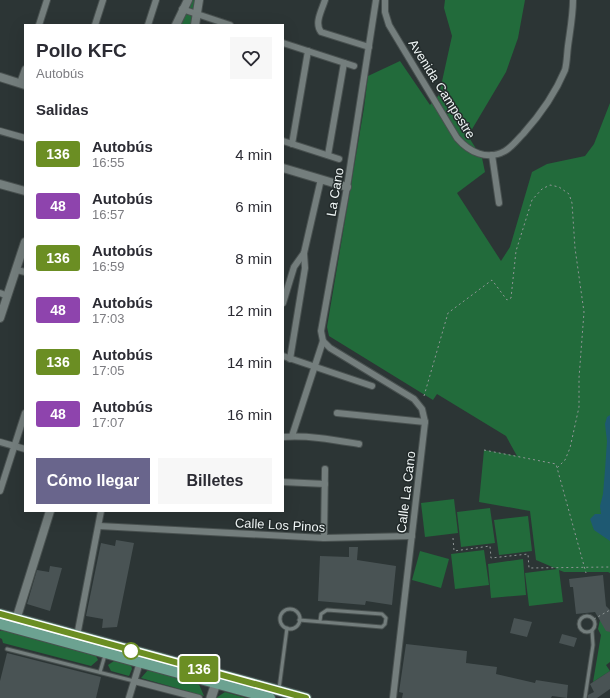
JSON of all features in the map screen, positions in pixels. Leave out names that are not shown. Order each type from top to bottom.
[{"type":"main road","points":[[0,622],[15,623],[77,636],[217,679],[270,698]]},
{"type":"main road","points":[[15,623],[106,653],[140,662],[306,698]]},
{"type":"main road","points":[[211,698],[217,679]]},
{"type":"street","points":[[39,24],[47,0]]},
{"type":"street","points":[[94,24],[102,0]]},
{"type":"street","points":[[148,24],[156,0]]},
{"type":"street","points":[[176,24],[188,0]]},
{"type":"street","points":[[195,24],[199,0]]},
{"type":"street","points":[[325,0],[317,23],[321,32],[369,47]]},
{"type":"street","name":"La Cano","points":[[292,436],[323,341],[321,331],[347,187],[376,0]]},
{"type":"street","name":"Avenida Campestre","points":[[385,0],[385,12],[389,24],[457,138],[464,146],[473,152],[483,155],[492,155]]},
{"type":"street","points":[[500,203],[492,155],[505,151],[513,144],[534,121],[554,93],[565,68],[573,0]]},
{"type":"street","points":[[182,10],[227,24]]},
{"type":"street","points":[[284,43],[354,66]]},
{"type":"street","points":[[292,144],[308,51]]},
{"type":"street","points":[[328,155],[344,63]]},
{"type":"street","points":[[0,77],[23,84]]},
{"type":"street","points":[[0,131],[24,138]]},
{"type":"street","points":[[284,141],[339,159]]},
{"type":"street","points":[[284,168],[347,187]]},
{"type":"street","points":[[290,359],[305,268],[304,253],[321,179]]},
{"type":"street","points":[[0,184],[24,191]]},
{"type":"street","points":[[0,318],[4,295],[16,270],[24,245]]},
{"type":"street","points":[[284,299],[294,267],[304,253]]},
{"type":"street","points":[[16,270],[24,272]]},
{"type":"street","name":"Calle La Cano","points":[[323,341],[330,348],[414,399],[422,409],[425,422],[393,698]]},
{"type":"street","points":[[284,356],[372,386]]},
{"type":"street","points":[[337,413],[425,422]]},
{"type":"street","points":[[0,491],[24,416]]},
{"type":"street","points":[[284,437],[292,436],[360,444]]},
{"type":"street","points":[[0,442],[24,450]]},
{"type":"street","points":[[324,538],[325,469]]},
{"type":"street","points":[[284,482],[324,484]]},
{"type":"street","points":[[15,623],[50,512]]},
{"type":"street","points":[[77,636],[101,512]]},
{"type":"street","name":"Calle Los Pinos","points":[[98,526],[324,538],[412,536]]},
{"type":"street","points":[[129,698],[140,662]]},
{"type":"street","points":[[134,681],[199,698]]},
{"type":"lane","points":[[285,610],[296,611],[300,620],[294,628],[287,628],[284,627],[281,622],[281,615],[285,610]]},
{"type":"lane","points":[[300,620],[382,627],[385,624],[386,618],[382,614],[327,610],[321,614],[320,621]]},
{"type":"lane","points":[[591,616],[594,620],[596,624],[592,631],[588,633],[583,632],[580,629],[578,624],[582,617],[591,616]]},
{"type":"lane","points":[[279,691],[287,628]]},
{"type":"lane","points":[[585,698],[594,645],[592,631]]},
{"type":"lane","points":[[7,649],[134,681]]},
{"type":"lane","points":[[100,672],[106,653]]},
{"type":"path","points":[[424,396],[448,313],[492,280],[507,300],[511,298],[516,251],[532,200],[542,190],[550,185],[559,187],[569,194],[572,203],[575,248],[584,312],[579,378],[579,407],[570,448],[565,460],[558,468]]},
{"type":"path","points":[[484,450],[556,464],[586,573]]},
{"type":"path","points":[[452,538],[454,551],[490,546],[491,558],[528,554],[529,568],[585,566],[610,567]]},
{"type":"path","points":[[594,620],[610,610]]},
{"type":"green space","points":[[192,0],[196,0],[192,24],[180,24]]},
{"type":"green space","points":[[445,0],[525,0],[518,38],[506,72],[468,136],[482,158],[485,172],[457,193],[501,261],[510,247],[532,172],[547,164],[585,156],[594,144],[610,103],[610,573],[564,572],[559,570],[563,602],[529,606],[525,573],[557,569],[536,560],[530,511],[479,502],[484,450],[517,456],[506,436],[437,394],[433,400],[329,336],[327,327],[364,108],[368,76],[400,61],[430,105],[439,95],[452,36],[444,8]]},
{"type":"green space","points":[[454,499],[458,533],[425,537],[421,503]]},
{"type":"green space","points":[[490,508],[495,543],[461,547],[457,512]]},
{"type":"green space","points":[[528,516],[532,551],[499,555],[494,520]]},
{"type":"green space","points":[[484,550],[489,585],[455,589],[451,554]]},
{"type":"green space","points":[[420,551],[449,559],[441,588],[412,580]]},
{"type":"green space","points":[[523,559],[526,595],[491,598],[488,564]]},
{"type":"green space","points":[[600,620],[610,632],[610,662],[606,665],[610,671],[593,682],[601,635],[598,629]]},
{"type":"green space","points":[[3,630],[96,656],[98,660],[91,666],[3,643],[2,639],[0,638],[0,631]]},
{"type":"green space","points":[[114,661],[131,665],[132,669],[129,676],[111,671],[108,665]]},
{"type":"green space","points":[[148,670],[198,682],[204,696],[141,678]]},
{"type":"green space","points":[[225,692],[246,698],[216,698]]},
{"type":"water","points":[[610,415],[610,541],[594,530],[590,519],[595,514],[601,514],[600,506],[603,494],[607,441],[605,424],[607,417]]},
{"type":"building","points":[[116,540],[134,543],[117,627],[102,628],[103,619],[86,616],[101,543],[115,546]]},
{"type":"building","points":[[349,547],[358,547],[357,560],[396,566],[392,605],[366,601],[365,605],[318,601],[320,556],[349,557]]},
{"type":"building","points":[[50,566],[62,568],[50,611],[27,604],[37,570],[49,572]]},
{"type":"building","points":[[603,575],[606,606],[610,610],[610,632],[606,631],[595,612],[576,614],[573,587],[570,587],[569,579]]},
{"type":"building","points":[[514,618],[532,622],[527,637],[510,633]]},
{"type":"building","points":[[562,634],[577,638],[574,647],[559,643]]},
{"type":"building","points":[[406,644],[467,651],[466,663],[497,667],[496,674],[535,683],[536,680],[568,685],[567,698],[552,696],[551,698],[402,698],[403,693],[399,692]]},
{"type":"building","points":[[7,653],[101,677],[96,698],[0,698],[0,681]]},
{"type":"building","points":[[610,671],[610,689],[597,698],[588,698],[588,695],[594,692],[590,684]]},
{"type":"bus line","name":"136","points":[[0,614],[306,698]]}]
